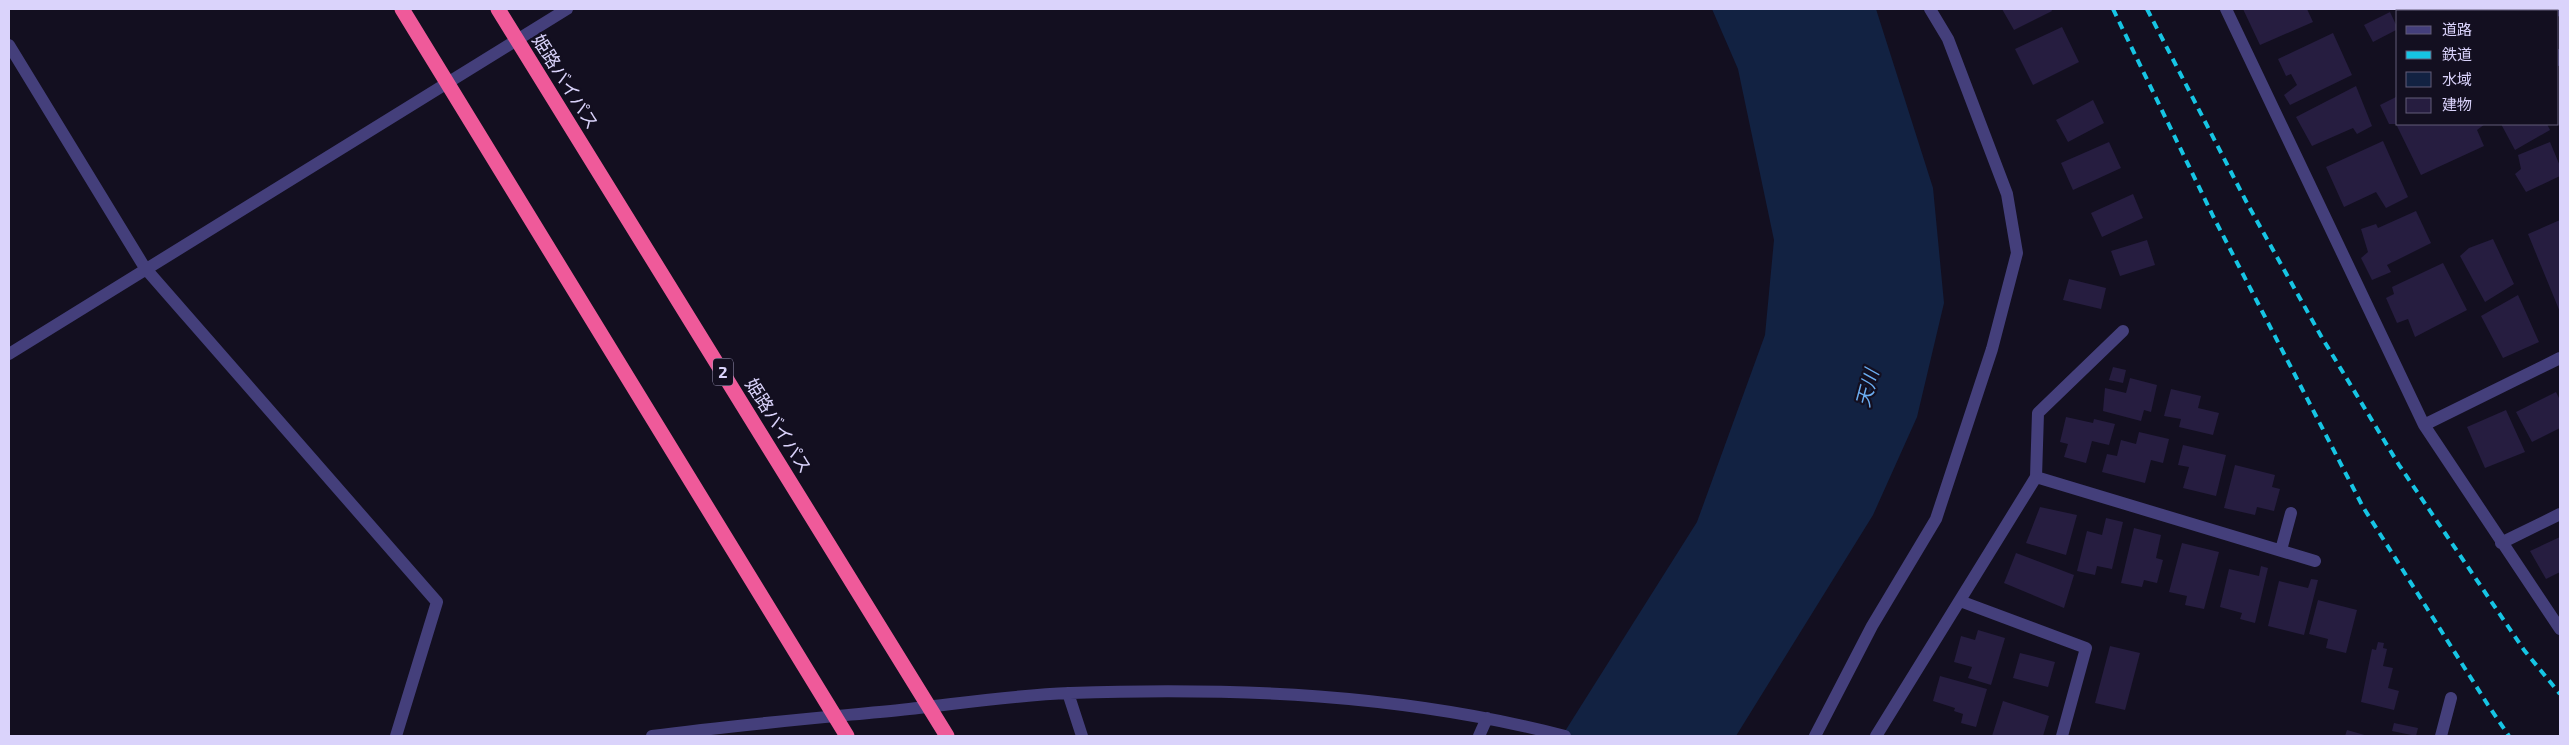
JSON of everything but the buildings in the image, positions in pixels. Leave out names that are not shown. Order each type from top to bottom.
[{"type":"highway","points":[[402,9],[847,736]]},
{"type":"highway","name":"姫路バイパス","points":[[498,9],[947,736]]},
{"type":"street","points":[[9,354],[145,268],[567,9]]},
{"type":"street","points":[[1815,736],[1872,626],[1936,519],[1992,349],[2017,253],[2007,194],[1948,40],[1930,9]]},
{"type":"street","points":[[2226,9],[2424,425],[2560,629]]},
{"type":"street","points":[[9,44],[145,268],[437,602],[396,736]]},
{"type":"street","points":[[1876,736],[2036,477],[2038,413],[2123,331]]},
{"type":"street","points":[[2424,425],[2560,358]]},
{"type":"street","points":[[2036,477],[2315,561]]},
{"type":"street","points":[[2281,550],[2290,513]]},
{"type":"street","points":[[2501,543],[2560,514]]},
{"type":"street","points":[[1960,601],[2086,648],[2062,736]]},
{"type":"street","points":[[652,736],[717,732],[1068,693],[1247,692],[1338,697],[1487,718],[1565,736]]},
{"type":"street","points":[[1068,693],[1082,736]]},
{"type":"street","points":[[2441,736],[2451,698]]},
{"type":"street","points":[[1479,736],[1487,718]]},
{"type":"water","name":"天川","points":[[1712,9],[1876,9],[1933,188],[1944,303],[1917,417],[1873,515],[1736,736],[1562,736],[1697,522],[1765,335],[1774,240],[1738,69]]},
{"type":"railway","points":[[2113,9],[2213,216],[2363,507],[2509,736]]},
{"type":"railway","points":[[2147,9],[2248,205],[2321,336],[2399,465],[2524,650],[2560,694]]}]
